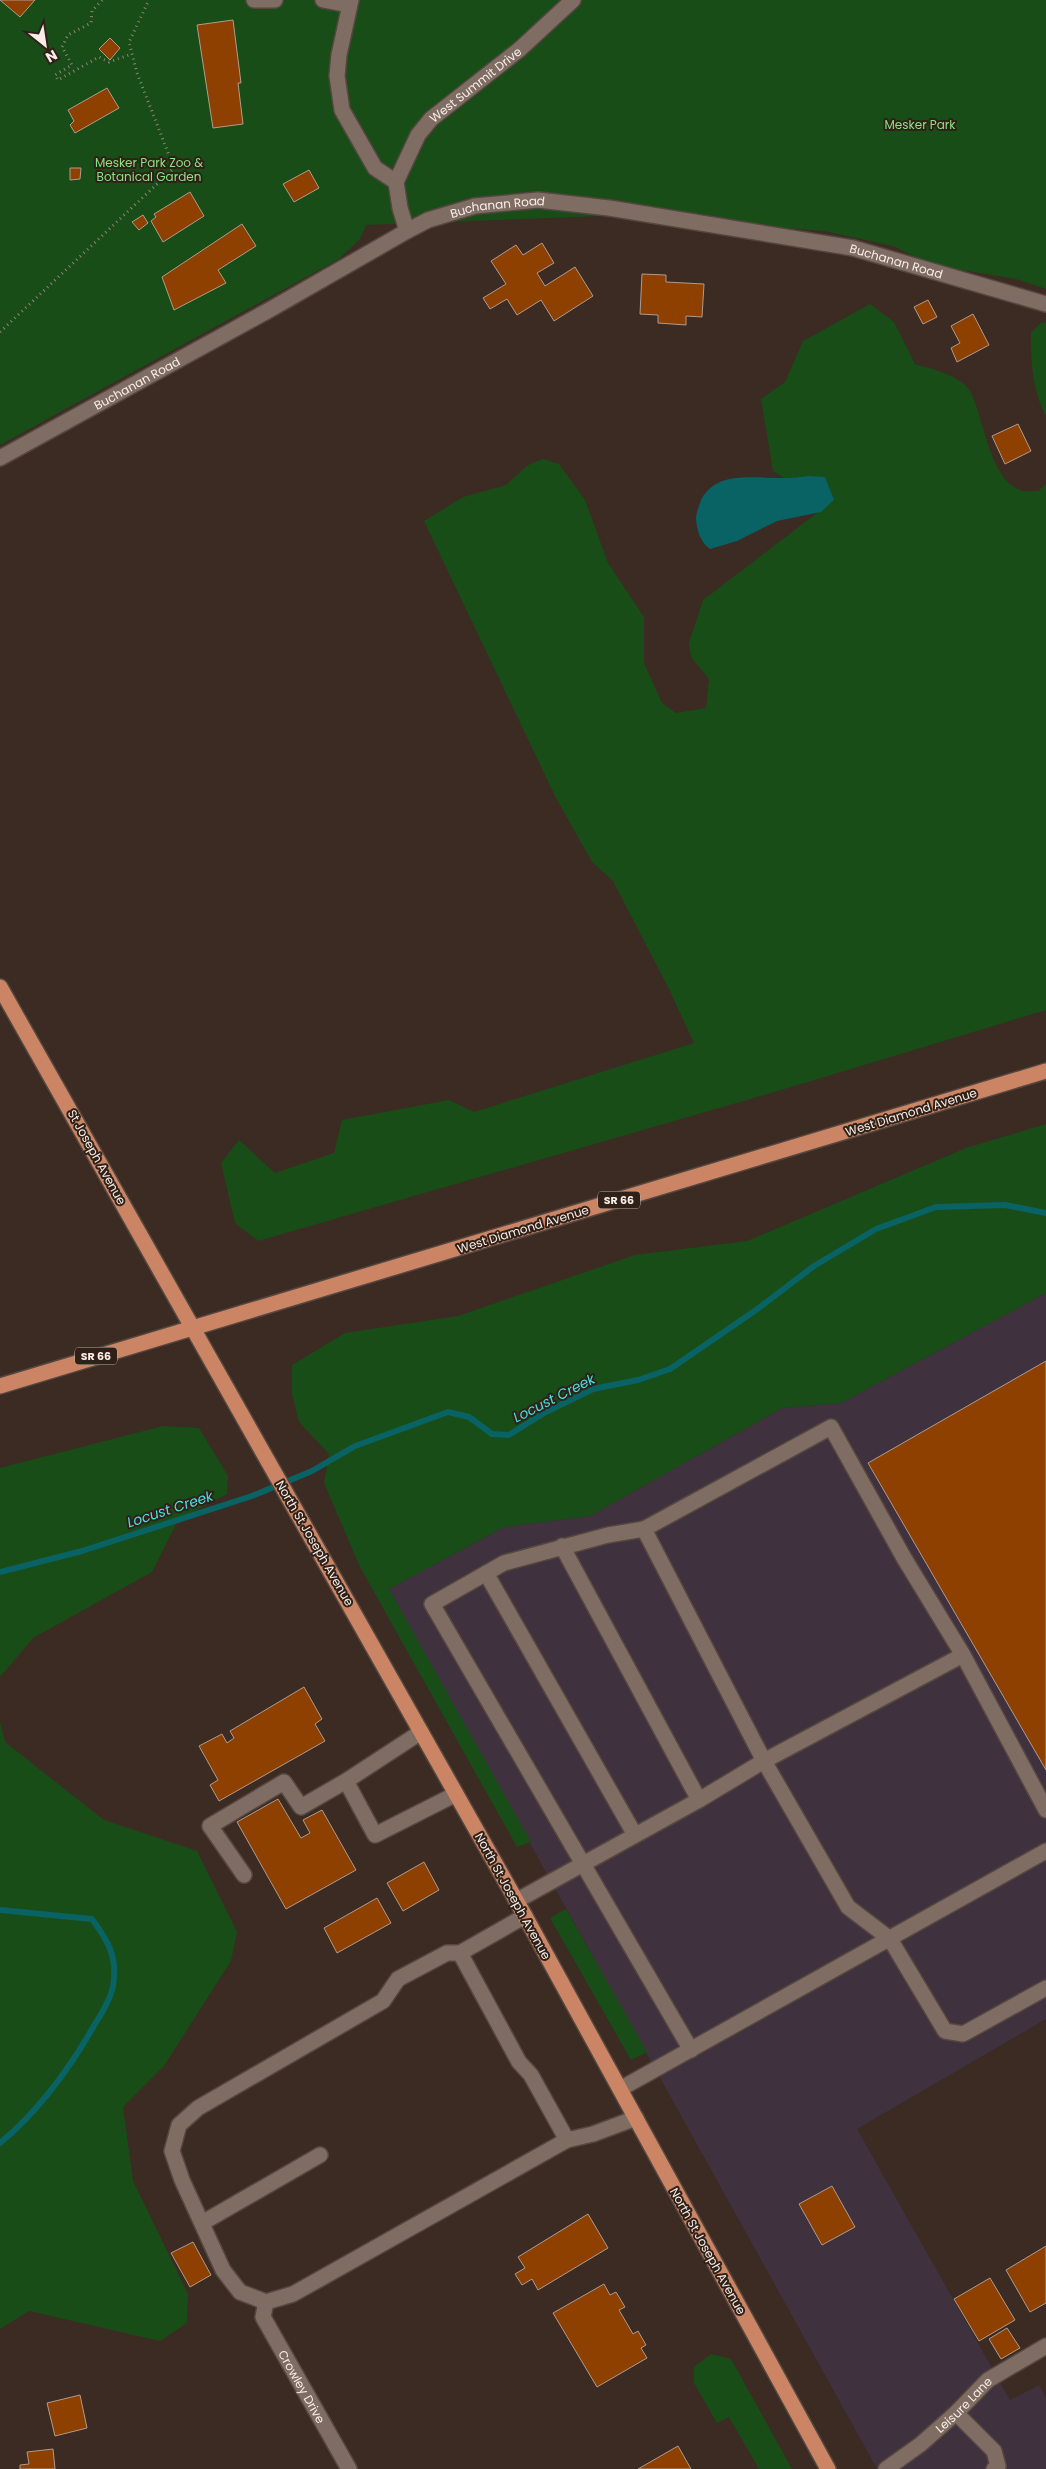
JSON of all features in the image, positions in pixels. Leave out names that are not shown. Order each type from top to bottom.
[{"type":"main road","name":"St Joseph Avenue","points":[[0,987],[192,1327]]},
{"type":"main road","name":"West Diamond Avenue","points":[[0,1386],[1046,1071]]},
{"type":"main road","name":"North St Joseph Avenue","points":[[192,1327],[525,1916],[828,2469]]},
{"type":"street","points":[[254,0],[276,0]]},
{"type":"street","points":[[323,0],[350,3],[337,76],[342,110],[375,168],[396,182],[400,208],[407,231]]},
{"type":"street","name":"West Summit Drive","points":[[396,182],[418,135],[431,119],[520,49],[573,0]]},
{"type":"street","name":"Buchanan Road","points":[[0,458],[271,309],[407,231],[428,220],[474,206],[538,200],[609,208],[853,248],[1046,304]]},
{"type":"street","points":[[691,2050],[581,1865],[432,1604],[504,1563],[562,1546],[644,1529],[831,1427],[904,1558],[963,1654],[1046,1810]]},
{"type":"street","points":[[644,1529],[764,1761],[848,1907],[890,1939],[945,2032],[964,2034],[1046,1988]]},
{"type":"street","points":[[562,1546],[699,1800]]},
{"type":"street","points":[[486,1572],[636,1835]]},
{"type":"street","points":[[516,1901],[699,1800],[764,1761],[963,1654]]},
{"type":"street","points":[[244,1875],[210,1826],[284,1782],[301,1807],[346,1781],[421,1732]]},
{"type":"street","points":[[346,1781],[375,1835],[456,1794]]},
{"type":"street","points":[[620,2090],[1046,1851]]},
{"type":"street","points":[[525,1916],[460,1954],[447,1952],[398,1979],[383,2001],[198,2108],[179,2125],[172,2151],[182,2180],[223,2270],[240,2292],[266,2302],[293,2294],[567,2140],[593,2134],[636,2118]]},
{"type":"street","points":[[460,1954],[519,2062],[531,2075],[567,2140]]},
{"type":"street","points":[[202,2224],[320,2155]]},
{"type":"street","name":"Crowley Drive","points":[[266,2302],[263,2317],[348,2469]]},
{"type":"street","name":"Leisure Lane","points":[[886,2469],[921,2444],[956,2414],[988,2380],[1046,2346]]},
{"type":"street","points":[[956,2414],[994,2451],[998,2466],[994,2469]]},
{"type":"path","points":[[102,0],[92,11],[91,23],[68,35],[62,47],[72,65],[55,75],[58,80],[99,57],[109,62],[132,54]]},
{"type":"path","points":[[0,332],[174,168],[129,42],[149,0]]},
{"type":"shaded area","points":[[1046,1293],[1046,2019],[857,2129],[1010,2400],[1039,2385],[1046,2398],[1046,2469],[877,2469],[389,1589],[504,1527],[590,1516],[782,1408],[841,1403]]},
{"type":"green space","points":[[0,0],[1046,0],[1046,289],[1016,279],[931,265],[893,246],[824,231],[747,225],[703,214],[683,213],[366,225],[360,239],[339,259],[0,445]]},
{"type":"green space","points":[[870,304],[894,322],[915,364],[953,377],[970,391],[989,447],[1002,475],[1012,485],[1023,491],[1038,491],[1046,484],[1046,1010],[778,1091],[258,1241],[235,1223],[221,1163],[239,1140],[275,1173],[334,1153],[342,1120],[449,1100],[474,1112],[694,1043],[670,991],[613,881],[592,862],[555,796],[424,521],[463,497],[506,485],[528,465],[543,459],[559,464],[585,500],[608,563],[644,617],[644,663],[662,703],[676,713],[706,708],[709,679],[691,657],[689,643],[703,600],[834,500],[808,476],[786,479],[773,471],[761,399],[785,382],[803,341]]},
{"type":"green space","points":[[1042,322],[1046,323],[1046,416],[1035,386],[1031,353],[1031,332]]},
{"type":"green space","points":[[1046,1124],[1046,1293],[841,1403],[782,1408],[590,1516],[504,1527],[389,1589],[531,1842],[517,1847],[360,1567],[324,1483],[329,1454],[299,1422],[292,1394],[292,1365],[345,1333],[458,1316],[635,1255],[747,1241],[966,1148]]},
{"type":"green space","points":[[163,1426],[199,1428],[228,1476],[227,1494],[178,1520],[152,1572],[33,1638],[0,1677],[0,1468]]},
{"type":"green space","points":[[0,1721],[5,1742],[104,1820],[197,1851],[237,1932],[231,1961],[164,2066],[123,2107],[133,2181],[188,2294],[187,2323],[160,2341],[29,2311],[0,2329]]},
{"type":"green space","points":[[566,1909],[647,2052],[631,2060],[550,1918]]},
{"type":"green space","points":[[711,2354],[731,2359],[792,2469],[759,2469],[729,2417],[717,2423],[694,2383],[694,2367]]},
{"type":"water","points":[[825,477],[834,500],[821,512],[777,521],[737,541],[710,549],[701,539],[696,523],[697,512],[701,500],[708,490],[717,484],[738,478]]},
{"type":"building","points":[[0,0],[35,0],[20,17]]},
{"type":"building","points":[[233,20],[241,83],[238,83],[243,124],[213,128],[197,25]]},
{"type":"building","points":[[110,38],[120,48],[110,60],[99,49]]},
{"type":"building","points":[[107,88],[119,108],[75,133],[70,125],[74,121],[68,110]]},
{"type":"building","points":[[70,168],[81,168],[80,179],[70,180]]},
{"type":"building","points":[[309,170],[319,188],[294,202],[283,184]]},
{"type":"building","points":[[190,192],[204,216],[163,242],[151,221],[156,217],[154,214]]},
{"type":"building","points":[[143,215],[148,223],[139,230],[132,222]]},
{"type":"building","points":[[242,224],[256,246],[218,270],[226,283],[174,310],[162,277]]},
{"type":"building","points":[[542,243],[554,263],[537,273],[545,286],[575,267],[593,296],[554,321],[541,300],[517,315],[507,299],[490,309],[483,298],[506,284],[491,261],[516,245],[523,255]]},
{"type":"building","points":[[642,274],[666,275],[666,282],[704,284],[702,317],[686,316],[686,325],[658,323],[658,315],[640,314]]},
{"type":"building","points":[[928,300],[937,317],[923,324],[914,307]]},
{"type":"building","points":[[973,314],[989,345],[957,362],[951,348],[960,343],[951,326]]},
{"type":"building","points":[[1018,424],[1031,451],[1005,464],[992,436]]},
{"type":"building","points":[[1046,1361],[1046,1770],[868,1463]]},
{"type":"building","points":[[304,1687],[322,1719],[315,1724],[325,1741],[219,1801],[210,1785],[218,1780],[199,1746],[222,1734],[227,1743],[234,1738],[230,1731]]},
{"type":"building","points":[[278,1799],[301,1838],[310,1833],[303,1820],[322,1810],[356,1870],[286,1909],[237,1822]]},
{"type":"building","points":[[424,1862],[439,1890],[403,1911],[387,1883]]},
{"type":"building","points":[[377,1898],[391,1923],[337,1953],[324,1928]]},
{"type":"building","points":[[832,2186],[855,2227],[822,2245],[799,2204]]},
{"type":"building","points":[[588,2214],[608,2248],[538,2290],[532,2279],[522,2285],[515,2274],[525,2268],[518,2257]]},
{"type":"building","points":[[193,2242],[211,2275],[190,2287],[171,2253]]},
{"type":"building","points":[[1046,2246],[1046,2303],[1030,2312],[1006,2270]]},
{"type":"building","points":[[990,2278],[1015,2320],[979,2341],[954,2299]]},
{"type":"building","points":[[604,2284],[610,2295],[616,2292],[625,2307],[619,2310],[633,2334],[638,2331],[646,2345],[641,2348],[647,2358],[597,2387],[553,2313]]},
{"type":"building","points":[[1007,2328],[1020,2348],[1001,2359],[989,2339]]},
{"type":"building","points":[[80,2395],[87,2428],[55,2436],[47,2403]]},
{"type":"building","points":[[678,2446],[691,2469],[638,2469]]},
{"type":"building","points":[[53,2449],[55,2469],[20,2469],[20,2465],[29,2464],[27,2452]]},
{"type":"waterway","name":"Locust Creek","points":[[0,1572],[82,1551],[252,1496],[312,1471],[355,1446],[448,1412],[469,1417],[492,1434],[509,1435],[544,1413],[593,1389],[638,1380],[670,1369],[756,1310],[814,1266],[876,1229],[936,1207],[1005,1205],[1046,1213]]},
{"type":"waterway","name":"Locust Creek","points":[[0,1910],[92,1919],[107,1942],[114,1966],[112,1991],[106,2005],[65,2072],[28,2117],[0,2143]]},
{"type":"park label","name":"Mesker Park","points":[[920,124]]},
{"type":"park label","name":"Mesker Park Zoo & Botanical Garden","points":[[149,169]]}]
